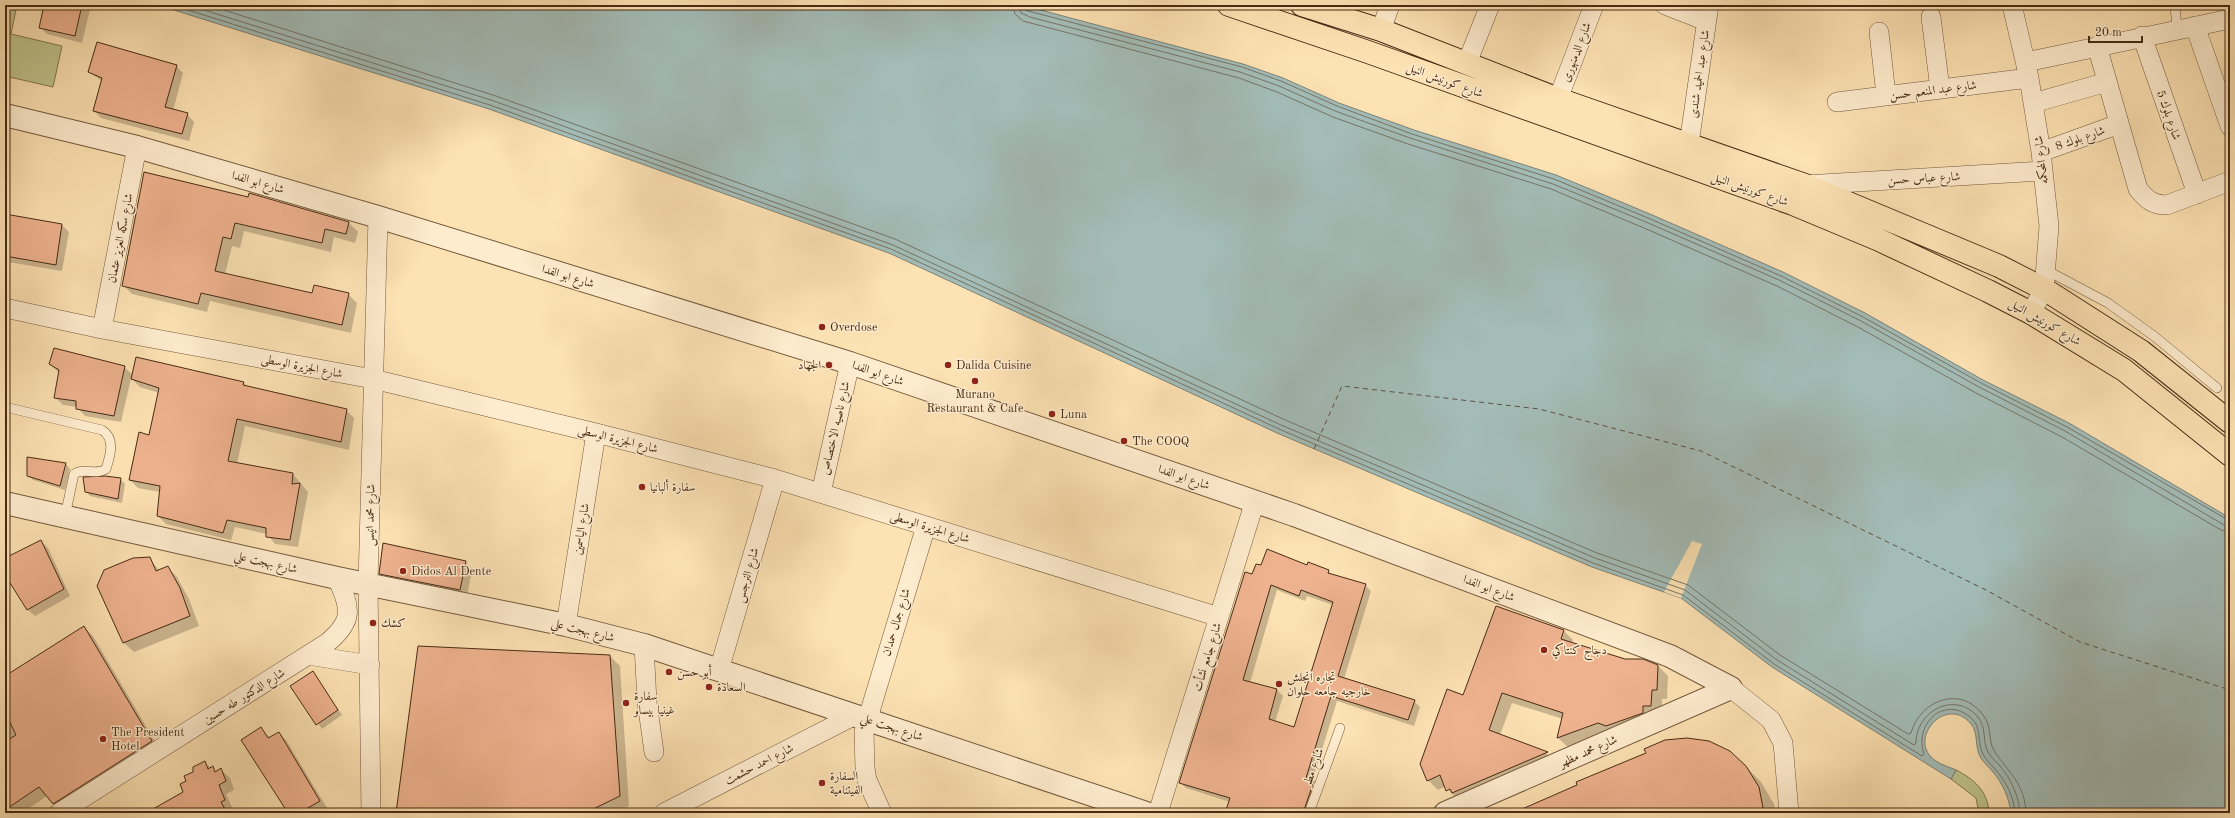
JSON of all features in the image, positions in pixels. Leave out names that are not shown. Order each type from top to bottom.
[{"type":"main road","name":"شارع كورنيش النيل","points":[[1230,5],[1375,54],[1793,204],[1877,239],[1988,291],[2031,313],[2124,370],[2230,455]]},
{"type":"main road","name":"شارع كورنيش النيل","points":[[1307,6],[1381,30],[1558,99],[1805,185],[1999,266],[2045,279],[2148,344],[2230,422]]},
{"type":"main road","points":[[1988,291],[1999,266]]},
{"type":"street","points":[[1381,30],[1390,5]]},
{"type":"street","points":[[1467,63],[1490,5]]},
{"type":"street","name":"شارع الدمنهورى","points":[[1558,99],[1594,5]]},
{"type":"street","points":[[1665,5],[1707,13]]},
{"type":"street","name":"شارع المحكمه","points":[[2012,5],[2033,103],[2041,152],[2049,226],[2045,279],[2031,313]]},
{"type":"street","name":"شارع عبد الحميد شندى","points":[[1689,144],[1707,13]]},
{"type":"street","points":[[1931,17],[1940,89]]},
{"type":"street","name":"شارع عبد المنعم حسن","points":[[1838,102],[1940,89],[2027,70],[2097,46],[2230,19]]},
{"type":"street","points":[[2186,27],[2230,126]]},
{"type":"street","points":[[1879,32],[1886,95]]},
{"type":"street","name":"شارع بلوك 5","points":[[2142,36],[2197,194]]},
{"type":"street","points":[[2097,46],[2138,189],[2146,200],[2157,205],[2167,205],[2230,181]]},
{"type":"street","points":[[2033,103],[2107,82]]},
{"type":"street","name":"شارع ابو الفدا","points":[[5,115],[137,147],[378,217],[850,363],[1255,501],[1670,656],[1730,688]]},
{"type":"street","name":"شارع بلوك 8","points":[[2041,152],[2119,124]]},
{"type":"street","name":"شارع سكه العزيز عثمان","points":[[102,329],[137,147]]},
{"type":"street","name":"شارع عباس حسن","points":[[1805,185],[2042,171]]},
{"type":"street","name":"شارع محمد انيس","points":[[371,813],[368,583],[378,217]]},
{"type":"street","name":"شارع الجزيرة الوسطى","points":[[5,308],[102,329],[373,379],[596,433],[775,479],[1219,617]]},
{"type":"street","name":"شارع ناصيه الاختصاص","points":[[821,493],[850,363]]},
{"type":"street","name":"شارع الياسمين","points":[[566,625],[596,433]]},
{"type":"street","name":"شارع النرجس","points":[[719,670],[775,479]]},
{"type":"street","name":"شارع جامع نشأت","points":[[1158,813],[1255,501]]},
{"type":"street","name":"شارع بهجت علي","points":[[5,503],[337,578],[368,583],[566,625],[644,646],[1146,813]]},
{"type":"street","name":"شارع جمال حمدان","points":[[882,813],[864,768],[861,717],[926,526]]},
{"type":"street","name":"شارع الدكتور طه حسين","points":[[59,813],[308,655],[340,632],[348,616],[347,599],[337,578]]},
{"type":"street","points":[[644,646],[647,702],[654,752]]},
{"type":"street","points":[[308,655],[370,665]]},
{"type":"street","points":[[1730,688],[1771,720],[1783,744],[1789,813]]},
{"type":"street","name":"شارع محمد مظهر","points":[[1445,813],[1730,688]]},
{"type":"street","name":"شارع احمد حشمت","points":[[668,812],[861,717]]},
{"type":"lane","points":[[2175,5],[2186,27]]},
{"type":"lane","points":[[2148,344],[2217,388]]},
{"type":"lane","points":[[5,407],[102,430],[108,434],[111,440],[106,469],[100,473],[78,471],[74,474],[64,516]]},
{"type":"lane","name":"شارع مطر","points":[[1309,813],[1340,728]]},
{"type":"green space","points":[[5,5],[17,5],[11,34],[62,46],[53,87],[5,76]]},
{"type":"green space","points":[[1956,770],[1969,777],[1983,792],[1988,805],[1989,813],[1979,813],[1976,798],[1951,779]]},
{"type":"water","points":[[158,5],[1022,5],[1243,64],[1283,78],[1339,103],[1414,130],[1556,175],[1783,272],[1865,313],[1983,380],[2069,423],[2230,518],[2230,813],[2011,813],[2009,802],[2003,786],[1982,760],[1979,754],[1975,732],[1971,724],[1961,716],[1951,714],[1941,717],[1932,723],[1927,732],[1925,742],[1928,752],[1936,761],[1956,770],[1951,779],[1772,667],[1681,598],[1592,567],[1277,433],[889,253],[489,109]]},
{"type":"pier","points":[[1692,541],[1702,544],[1681,598],[1664,592]]},
{"type":"building","points":[[44,5],[82,5],[75,36],[39,28]]},
{"type":"building","points":[[97,42],[177,65],[165,107],[188,113],[182,134],[93,111],[102,78],[88,72]]},
{"type":"building","points":[[144,172],[248,197],[249,193],[349,222],[346,234],[325,229],[322,243],[235,223],[231,239],[223,237],[215,271],[312,293],[314,285],[349,293],[342,325],[201,293],[198,304],[122,286]]},
{"type":"building","points":[[5,214],[62,224],[56,265],[5,256]]},
{"type":"building","points":[[54,348],[125,366],[114,416],[76,409],[76,401],[54,398],[59,370],[49,364]]},
{"type":"building","points":[[136,357],[244,382],[243,385],[347,409],[341,442],[237,419],[228,461],[293,473],[292,484],[300,483],[290,540],[266,537],[266,528],[227,520],[223,533],[157,516],[160,486],[129,480],[139,432],[149,435],[159,388],[131,379]]},
{"type":"building","points":[[27,457],[66,463],[60,486],[27,476]]},
{"type":"building","points":[[105,476],[121,478],[118,499],[85,492],[83,477]]},
{"type":"building","points":[[41,540],[64,589],[27,610],[5,575],[5,558]]},
{"type":"building","points":[[383,543],[466,561],[460,590],[379,574]]},
{"type":"building","points":[[1267,549],[1307,565],[1308,562],[1329,570],[1328,573],[1366,584],[1338,676],[1415,700],[1408,720],[1331,696],[1306,778],[1314,781],[1303,813],[1225,813],[1230,798],[1179,783],[1245,572],[1252,574],[1256,564],[1261,565]],"holes":[[[1271,585],[1299,596],[1301,590],[1333,602],[1294,727],[1269,719],[1277,689],[1243,680]]]},
{"type":"building","points":[[150,557],[156,571],[168,566],[180,588],[190,616],[123,643],[97,586],[104,570],[133,558]]},
{"type":"building","points":[[1496,606],[1564,630],[1561,639],[1625,659],[1643,659],[1658,665],[1657,690],[1652,690],[1651,706],[1643,706],[1643,713],[1606,726],[1598,723],[1557,738],[1563,713],[1502,693],[1489,730],[1548,752],[1452,793],[1450,789],[1446,791],[1440,775],[1427,781],[1420,764],[1447,689],[1463,695]]},
{"type":"building","points":[[84,626],[152,741],[53,804],[39,787],[5,810],[5,742],[16,735],[5,712],[5,676]]},
{"type":"building","points":[[418,646],[610,655],[620,796],[585,813],[396,813]]},
{"type":"building","points":[[313,671],[338,710],[316,725],[290,686]]},
{"type":"building","points":[[261,727],[268,738],[279,732],[320,801],[299,813],[288,813],[241,740]]},
{"type":"building","points":[[1687,738],[1709,741],[1730,751],[1746,766],[1759,787],[1764,813],[1513,813],[1577,785],[1576,782],[1646,753],[1644,749],[1665,740]]},
{"type":"building","points":[[205,761],[208,769],[213,766],[215,772],[221,768],[226,781],[219,785],[225,800],[221,802],[227,813],[146,813],[183,792],[180,784],[186,781],[184,776],[193,772],[193,767]]},
{"type":"ferry route","points":[[1314,449],[1342,386],[1539,409],[1701,451],[1986,590],[2080,642],[2230,690]]},
{"type":"place","name":"Overdose","points":[[822,327]]},
{"type":"place","name":"الجهاد","points":[[829,365]]},
{"type":"place","name":"Dalida Cuisine","points":[[948,365]]},
{"type":"place","name":"Murano Restaurant & Cafe","points":[[975,381]]},
{"type":"place","name":"Luna","points":[[1052,414]]},
{"type":"place","name":"The COOQ","points":[[1124,441]]},
{"type":"place","name":"سفارة ألبانيا","points":[[642,487]]},
{"type":"place","name":"Didos Al Dente","points":[[403,571]]},
{"type":"place","name":"كشك","points":[[373,623]]},
{"type":"place","name":"دجاج كنتاكي","points":[[1544,650]]},
{"type":"place","name":"أبو حسن","points":[[669,672]]},
{"type":"place","name":"تجاره انجلش خارجيه جامعه حلوان","points":[[1279,684]]},
{"type":"place","name":"السعادة","points":[[709,687]]},
{"type":"place","name":"سفارة غينيا بيساو","points":[[626,703]]},
{"type":"place","name":"The President Hotel","points":[[103,739]]},
{"type":"place","name":"السفارة الفيتنامية","points":[[822,783]]}]
